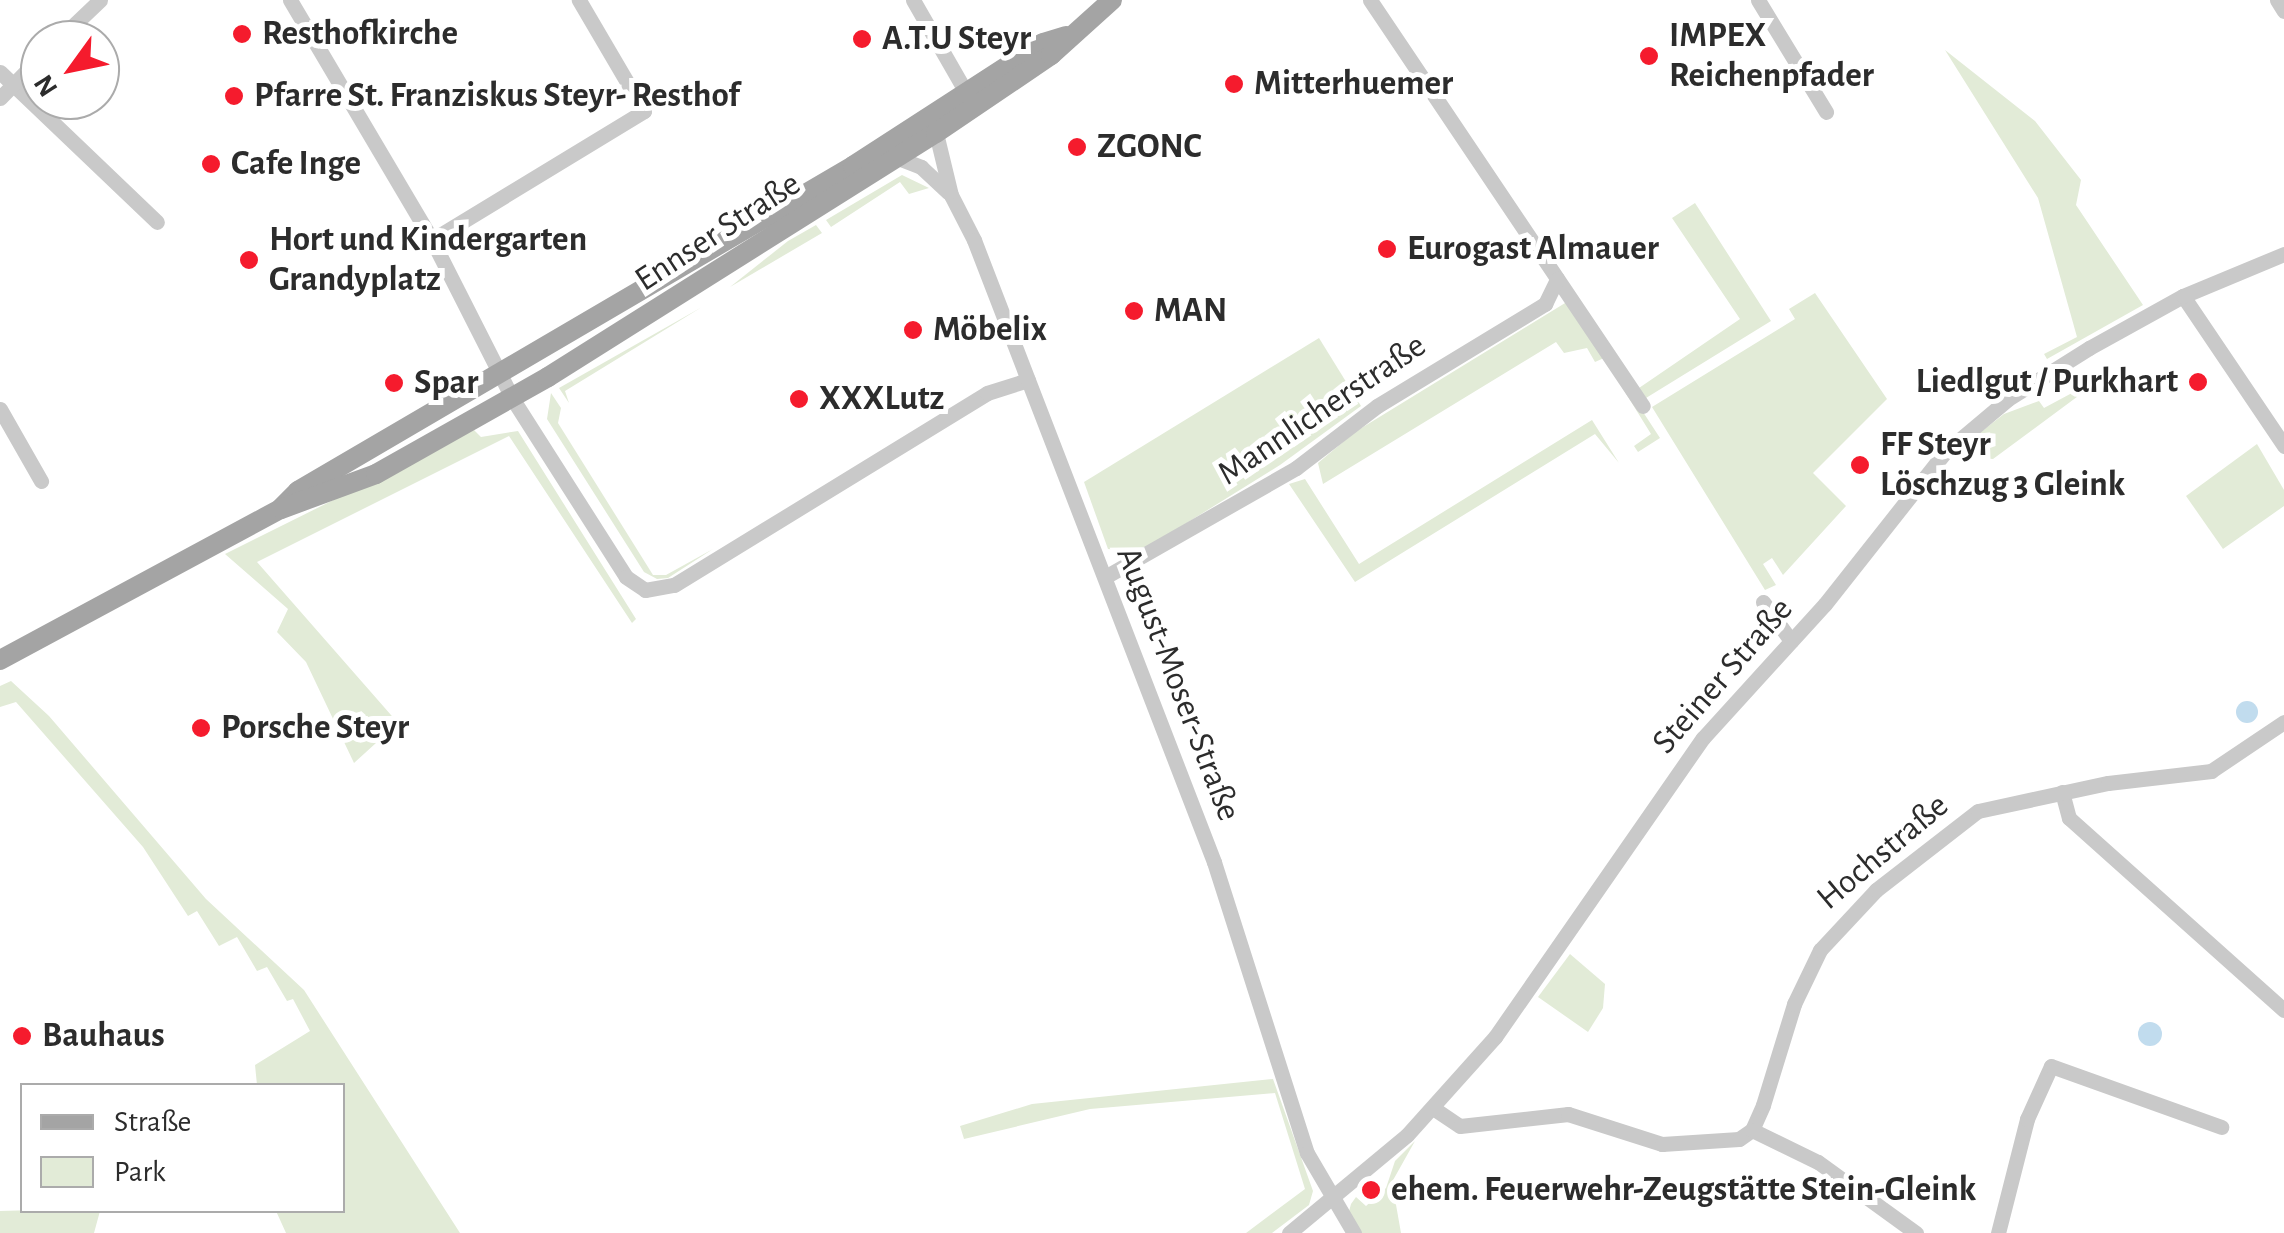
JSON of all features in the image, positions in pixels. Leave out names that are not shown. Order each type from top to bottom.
[{"type":"main road","name":"Ennser Straße","points":[[0,660],[280,508],[376,474],[512,398],[936,134],[1051,55],[1066,36],[1112,0]]},
{"type":"main road","name":"Ennser Straße","points":[[280,508],[298,491],[500,376],[1043,43],[1066,36]]},
{"type":"street","points":[[79,20],[100,0]]},
{"type":"street","points":[[290,0],[432,240],[512,398],[626,577],[645,590],[674,585],[987,393],[1028,380]]},
{"type":"street","points":[[432,240],[644,111],[579,0]]},
{"type":"street","points":[[914,0],[966,92]]},
{"type":"street","points":[[1370,0],[1643,406]]},
{"type":"street","points":[[1758,0],[1826,112]]},
{"type":"street","points":[[2277,0],[2284,11]]},
{"type":"street","points":[[0,98],[6,78],[157,222]]},
{"type":"street","name":"August-Moser-Straße","points":[[936,134],[951,196],[1028,380],[1214,862],[1307,1153],[1331,1200],[1354,1233]]},
{"type":"street","name":"August-Moser-Straße","points":[[898,158],[921,166],[951,196]]},
{"type":"street","name":"Steiner Straße","points":[[1289,1233],[1433,1108],[1535,986],[1703,738],[1791,641],[1925,474],[1979,421],[2038,379],[2183,296],[2284,254]]},
{"type":"street","name":"Mannlicherstraße","points":[[1105,577],[1296,468],[1377,406],[1545,304],[1557,279]]},
{"type":"street","points":[[2183,296],[2284,446]]},
{"type":"street","points":[[0,409],[41,482]]},
{"type":"street","points":[[1763,602],[1791,641]]},
{"type":"street","name":"Hochstraße","points":[[1752,1130],[1794,1004],[1833,932],[1876,890],[1978,812],[2062,792],[2211,771],[2284,722]]},
{"type":"street","points":[[2062,792],[2069,818],[2284,1010]]},
{"type":"street","points":[[1998,1233],[2028,1119],[2051,1066],[2222,1127]]},
{"type":"street","points":[[1433,1108],[1460,1126],[1568,1114],[1673,1146],[1730,1142],[1752,1130],[1818,1162],[1916,1233]]},
{"type":"green space","points":[[1945,50],[2035,121],[2081,180],[2076,205],[2143,305],[2047,359],[2044,354],[2077,337],[2038,198]]},
{"type":"green space","points":[[902,175],[929,188],[909,194],[900,182],[831,227],[826,220]]},
{"type":"green space","points":[[1695,203],[1771,321],[1646,398],[1639,388],[1740,319],[1672,218]]},
{"type":"green space","points":[[816,225],[822,233],[730,287],[788,241]]},
{"type":"green space","points":[[1815,293],[1887,399],[1813,473],[1846,506],[1783,575],[1772,558],[1763,564],[1776,585],[1765,590],[1652,407],[1795,319],[1789,309]]},
{"type":"green space","points":[[1570,300],[1660,438],[1638,452],[1634,446],[1651,434],[1604,358],[1595,362],[1587,348],[1564,353],[1556,342],[1323,484],[1318,463],[1355,432]]},
{"type":"green space","points":[[702,307],[565,391],[569,403],[559,388]]},
{"type":"green space","points":[[1319,338],[1361,406],[1280,465],[1140,552],[1108,549],[1084,482]]},
{"type":"green space","points":[[2088,372],[2104,390],[2089,388],[1993,459],[1981,458],[1971,443],[1977,435],[2004,414],[2039,401],[2044,408],[2085,386],[2080,375]]},
{"type":"green space","points":[[551,393],[561,408],[558,423],[653,575],[666,575],[713,549],[668,578],[657,579],[644,572],[547,419]]},
{"type":"green space","points":[[1592,420],[1619,463],[1595,434],[1355,582],[1289,484],[1305,479],[1359,564]]},
{"type":"green space","points":[[474,430],[481,437],[518,431],[636,619],[632,623],[509,436],[257,562],[398,723],[354,763],[306,662],[277,632],[288,609],[225,554]]},
{"type":"green space","points":[[2257,444],[2284,490],[2284,506],[2223,549],[2186,496]]},
{"type":"green space","points":[[11,681],[49,716],[206,899],[304,990],[460,1233],[286,1233],[277,1213],[345,1213],[345,1083],[257,1083],[255,1065],[310,1031],[293,999],[287,1001],[267,967],[257,971],[237,937],[219,946],[197,911],[188,916],[143,847],[16,702],[0,707],[0,686]]},
{"type":"green space","points":[[1570,954],[1605,984],[1603,1008],[1588,1032],[1538,997]]},
{"type":"green space","points":[[1273,1079],[1313,1191],[1309,1205],[1272,1233],[1246,1233],[1305,1189],[1275,1093],[1090,1109],[964,1139],[960,1126],[1032,1104]]},
{"type":"green space","points":[[1415,1141],[1392,1182],[1401,1233],[1362,1233],[1348,1215],[1351,1204],[1356,1197],[1366,1206],[1386,1188],[1395,1161]]},
{"type":"green space","points":[[0,1211],[99,1213],[94,1233],[0,1233]]},
{"type":"water","points":[[2247,701],[2255,704],[2255,720],[2247,723],[2239,720],[2236,712],[2239,704]]},
{"type":"water","points":[[2150,1022],[2159,1025],[2159,1043],[2150,1046],[2141,1043],[2138,1034],[2141,1025]]},
{"type":"place","name":"Resthofkirche","points":[[242,34]]},
{"type":"place","name":"A.T.U Steyr","points":[[862,39]]},
{"type":"place","name":"IMPEX Reichenpfader","points":[[1649,56]]},
{"type":"place","name":"Mitterhuemer","points":[[1234,84]]},
{"type":"place","name":"Pfarre St. Franziskus Steyr- Resthof","points":[[234,96]]},
{"type":"place","name":"ZGONC","points":[[1077,147]]},
{"type":"place","name":"Cafe Inge","points":[[211,164]]},
{"type":"place","name":"Eurogast Almauer","points":[[1387,249]]},
{"type":"place","name":"Hort und Kindergarten Grandyplatz","points":[[249,260]]},
{"type":"place","name":"MAN","points":[[1134,311]]},
{"type":"place","name":"Möbelix","points":[[913,330]]},
{"type":"place","name":"Liedlgut / Purkhart","points":[[2198,382]]},
{"type":"place","name":"Spar","points":[[394,383]]},
{"type":"place","name":"XXXLutz","points":[[799,399]]},
{"type":"place","name":"FF Steyr Löschzug 3 Gleink","points":[[1860,465]]},
{"type":"place","name":"Porsche Steyr","points":[[201,728]]},
{"type":"place","name":"Bauhaus","points":[[22,1036]]},
{"type":"place","name":"ehem. Feuerwehr-Zeugstätte Stein-Gleink","points":[[1371,1190]]}]
